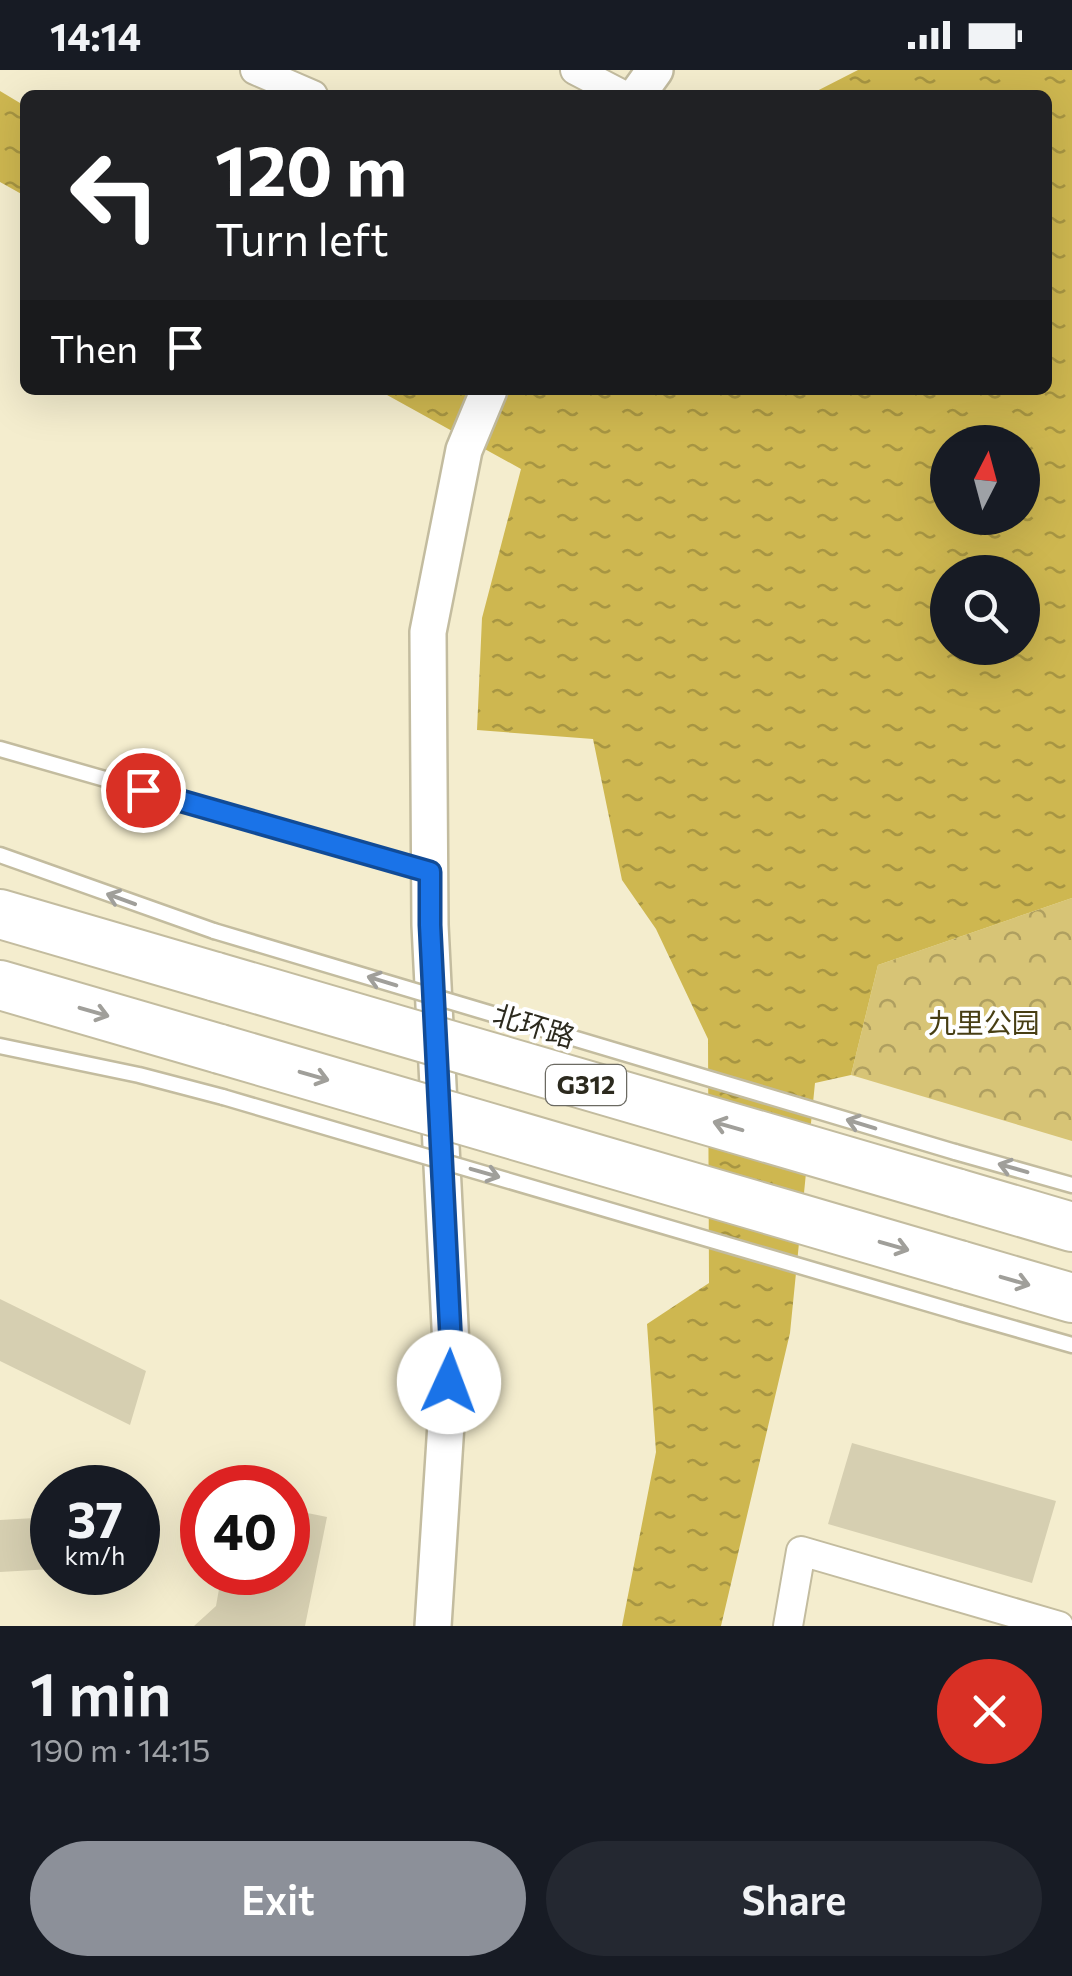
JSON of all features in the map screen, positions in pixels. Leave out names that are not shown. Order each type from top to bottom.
[{"type":"highway","name":"北环路","points":[[0,914],[215,954],[956,1172],[1072,1227]]},
{"type":"highway","name":"G312","points":[[0,984],[1072,1298]]},
{"type":"street","points":[[255,70],[301,90]]},
{"type":"street","points":[[575,70],[613,90]]},
{"type":"street","points":[[640,90],[655,70]]},
{"type":"street","points":[[433,1626],[451,1346],[430,925],[428,632],[464,450],[487,395]]},
{"type":"street","points":[[788,1626],[802,1551],[1059,1626]]},
{"type":"lane","points":[[0,749],[430,872]]},
{"type":"lane","name":"北环路","points":[[0,855],[215,954]]},
{"type":"lane","points":[[0,1046],[223,1097],[1072,1345]]},
{"type":"lane","name":"北环路","points":[[956,1172],[1072,1184]]},
{"type":"green space","name":"九里公园","points":[[1072,898],[1072,1141],[851,1075],[878,965]]},
{"type":"water","points":[[858,70],[1072,70],[1072,898],[878,965],[851,1075],[815,1083],[790,1333],[721,1626],[622,1626],[656,1452],[647,1324],[709,1283],[708,1039],[656,929],[622,880],[593,739],[477,730],[482,618],[521,469],[387,395],[1052,395],[1052,90],[819,90]]},
{"type":"water","points":[[0,91],[20,103],[20,193],[0,182]]},
{"type":"building","points":[[0,1299],[146,1371],[130,1425],[0,1361]]},
{"type":"building","points":[[852,1443],[1056,1501],[1032,1583],[828,1524]]},
{"type":"building","points":[[310,1514],[327,1517],[305,1626],[194,1626],[216,1606],[218,1595],[310,1595]]},
{"type":"building","points":[[30,1518],[30,1570],[0,1572],[0,1520]]},
{"type":"route","points":[[143,790],[430,872],[451,1346],[449,1382]]}]
